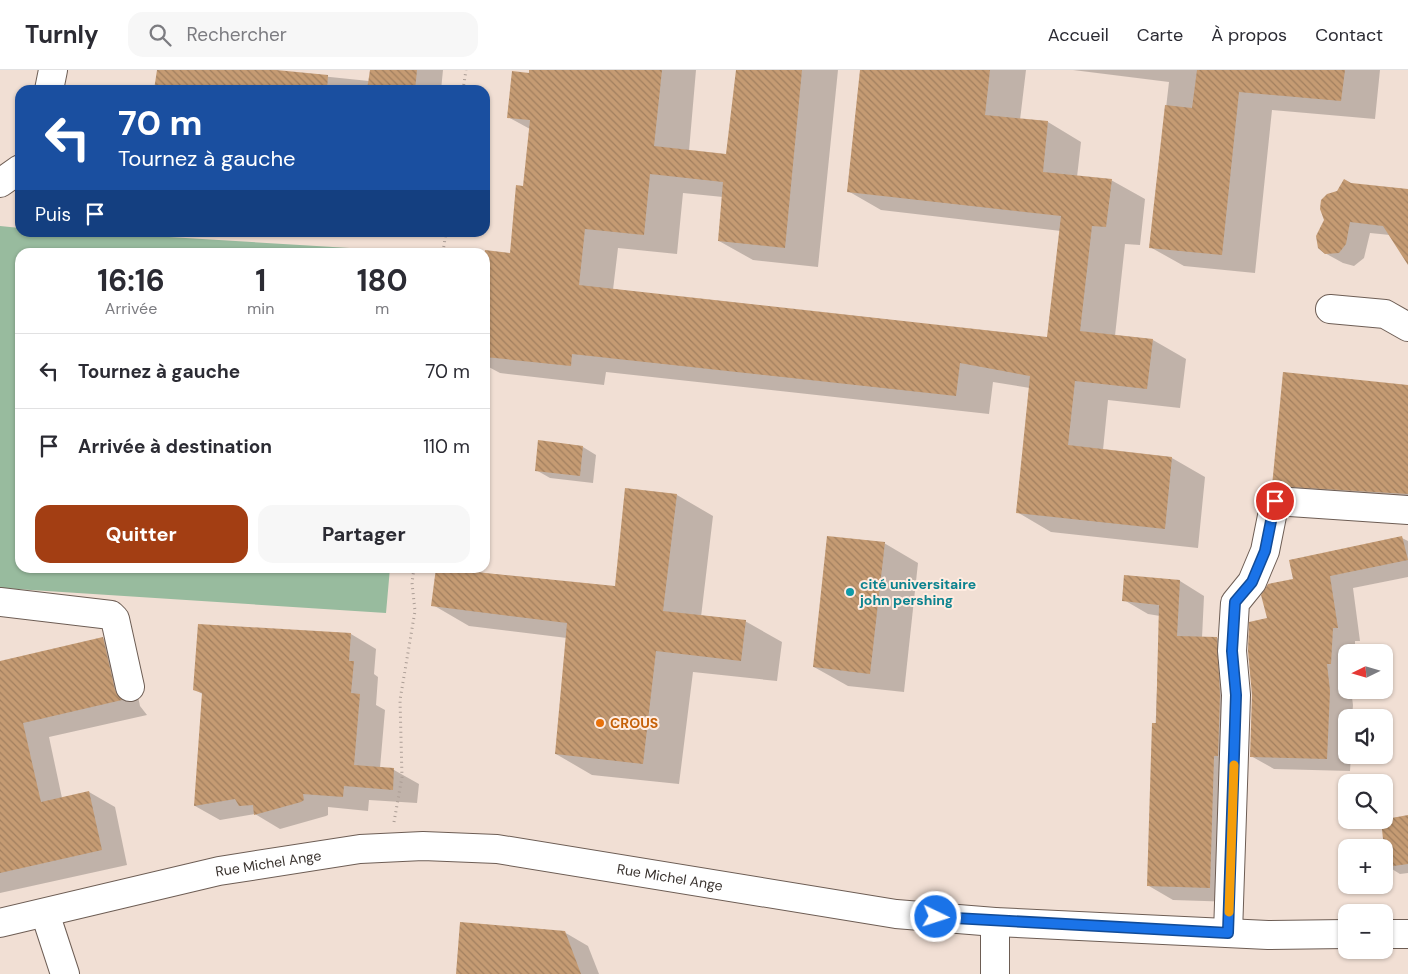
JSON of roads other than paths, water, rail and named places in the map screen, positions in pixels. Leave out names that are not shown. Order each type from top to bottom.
[{"type":"street","points":[[50,85],[52,70]]},
{"type":"street","points":[[0,183],[15,173]]},
{"type":"street","points":[[1330,309],[1385,314],[1408,326]]},
{"type":"street","points":[[1228,933],[1236,695],[1232,651],[1235,602],[1252,582],[1265,551],[1275,501],[1408,510]]},
{"type":"street","points":[[0,602],[111,615],[115,619],[130,687]]},
{"type":"street","name":"Rue Michel Ange","points":[[0,924],[219,871],[360,849],[423,846],[497,849],[858,908],[995,922],[1228,933],[1338,934]]},
{"type":"street","points":[[45,913],[65,974]]},
{"type":"street","points":[[995,922],[995,974]]},
{"type":"street","points":[[1393,934],[1408,934]]},
{"type":"place","name":"cité universitaire john pershing","points":[[850,592]]},
{"type":"place","name":"CROUS","points":[[600,723]]}]
